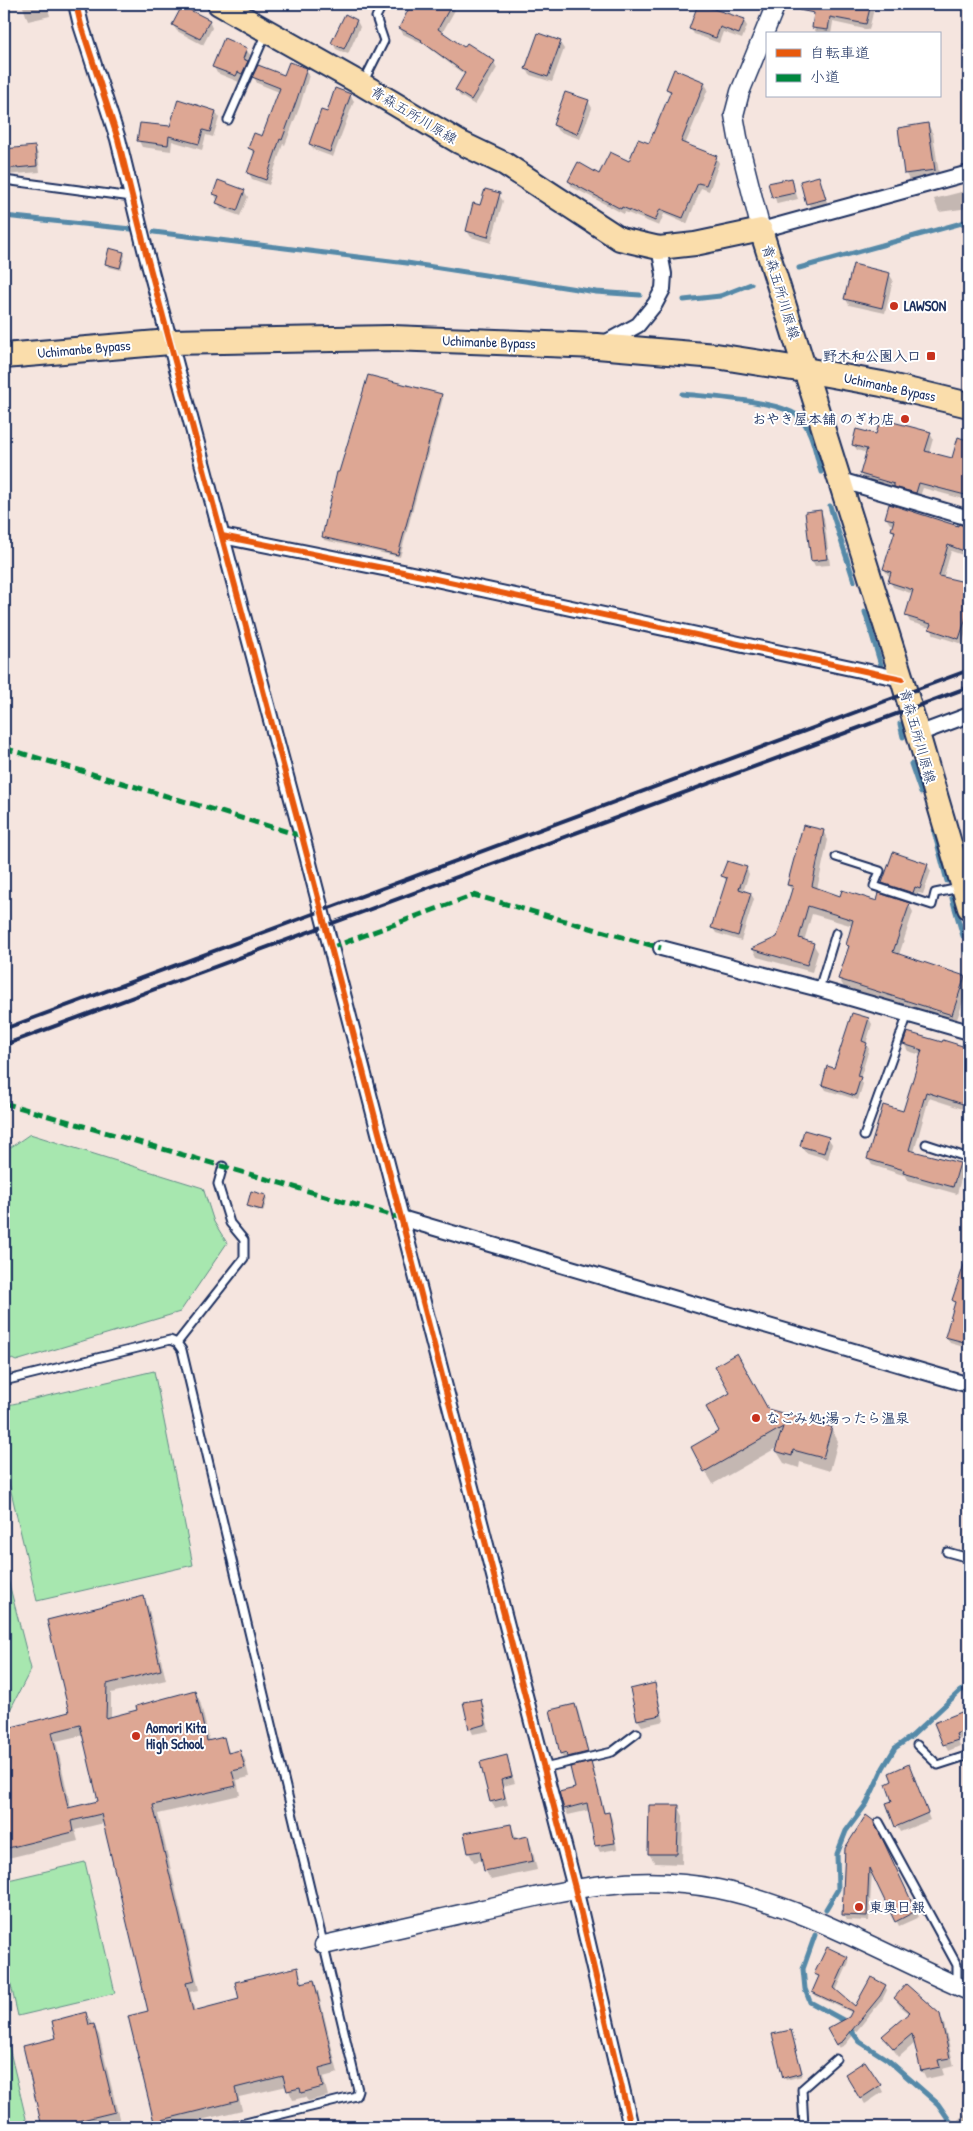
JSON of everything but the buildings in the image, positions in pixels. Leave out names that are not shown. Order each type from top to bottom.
[{"type":"highway","name":"Uchimanbe Bypass","points":[[4,356],[170,342],[392,338],[597,346],[716,356],[805,370],[882,384],[969,405]]},
{"type":"main road","name":"青森五所川原線","points":[[219,4],[363,85],[459,142],[505,164],[620,240],[659,248],[694,244],[762,230],[918,734],[959,858],[967,899]]},
{"type":"street","points":[[76,4],[118,139],[401,1218],[575,1888],[631,2127]]},
{"type":"street","points":[[776,4],[740,92],[734,115],[739,143],[762,230],[969,174]]},
{"type":"street","points":[[597,346],[638,325],[655,304],[663,289],[664,274],[659,248]]},
{"type":"street","points":[[840,480],[969,518]]},
{"type":"street","points":[[222,536],[423,576],[902,680]]},
{"type":"street","points":[[918,734],[969,715]]},
{"type":"street","points":[[660,948],[819,989],[969,1032]]},
{"type":"street","points":[[401,1218],[969,1385]]},
{"type":"street","points":[[324,1945],[575,1888],[620,1882],[656,1882],[717,1889],[766,1902],[818,1922],[963,1988]]},
{"type":"lane","points":[[363,85],[384,40],[376,17],[383,4]]},
{"type":"lane","points":[[228,120],[267,30]]},
{"type":"lane","points":[[4,180],[132,197]]},
{"type":"lane","points":[[836,857],[880,871],[874,886],[932,905],[935,893],[967,899]]},
{"type":"lane","points":[[819,989],[836,932]]},
{"type":"lane","points":[[864,1136],[908,1014]]},
{"type":"lane","points":[[926,1144],[969,1158]]},
{"type":"lane","points":[[177,1343],[244,1258],[244,1240],[230,1223],[218,1184],[223,1166]]},
{"type":"lane","points":[[4,1381],[170,1340],[177,1343],[182,1350],[358,2090],[356,2096],[229,2127]]},
{"type":"lane","points":[[947,1552],[969,1558]]},
{"type":"lane","points":[[544,1768],[612,1752],[637,1732]]},
{"type":"lane","points":[[917,1745],[938,1765],[969,1755]]},
{"type":"lane","points":[[879,1822],[956,1965],[963,1988]]},
{"type":"lane","points":[[804,2127],[802,2089],[836,2059]]},
{"type":"green space","points":[[30,1134],[203,1188],[214,1222],[227,1243],[180,1312],[16,1361],[4,1355],[4,1152]]},
{"type":"green space","points":[[154,1371],[193,1565],[37,1601],[4,1462],[4,1406]]},
{"type":"green space","points":[[4,1564],[31,1669],[10,1710],[4,1711]]},
{"type":"green space","points":[[85,1862],[115,1993],[18,2016],[4,1954],[4,1881]]},
{"type":"green space","points":[[4,2026],[28,2127],[4,2127]]},
{"type":"waterway","points":[[4,216],[131,229]]},
{"type":"waterway","points":[[799,268],[969,221]]},
{"type":"waterway","points":[[154,232],[407,263],[596,292],[640,295]]},
{"type":"waterway","points":[[684,300],[720,296],[751,284]]},
{"type":"waterway","points":[[682,394],[725,398],[775,406],[798,416],[810,434],[821,472]]},
{"type":"waterway","points":[[830,506],[854,581]]},
{"type":"waterway","points":[[865,612],[881,665]]},
{"type":"waterway","points":[[900,724],[903,737]]},
{"type":"waterway","points":[[911,764],[921,793]]},
{"type":"waterway","points":[[934,831],[947,881]]},
{"type":"waterway","points":[[952,898],[963,936]]},
{"type":"waterway","points":[[967,953],[969,960]]},
{"type":"waterway","points":[[826,1909],[838,1889],[837,1854],[846,1831],[867,1803],[883,1768],[895,1748],[912,1736],[960,1691],[969,1687]]},
{"type":"waterway","points":[[815,1935],[803,1969],[805,1989],[810,2002],[843,2020],[860,2042],[888,2060],[938,2104],[954,2127]]},
{"type":"railway","points":[[4,1029],[969,670]]},
{"type":"railway","points":[[4,1045],[969,687]]},
{"type":"marked path","points":[[4,748],[302,836]]},
{"type":"marked path","points":[[330,948],[474,895],[661,948]]},
{"type":"marked path","points":[[4,1103],[401,1218]]},
{"type":"cycle path","points":[[76,4],[118,139],[146,253],[302,836],[575,1888],[631,2127]]},
{"type":"cycle path","points":[[222,536],[403,572],[902,679]]},
{"type":"place","name":"LAWSON","points":[[894,306]]},
{"type":"place","name":"野木和公園入口","points":[[931,356]]},
{"type":"place","name":"おやき屋本舗 のぎわ店","points":[[905,419]]},
{"type":"place","name":"なごみ処;湯ったら温泉","points":[[756,1418]]},
{"type":"place","name":"Aomori Kita High School","points":[[136,1736]]},
{"type":"place","name":"東奥日報","points":[[859,1907]]}]
